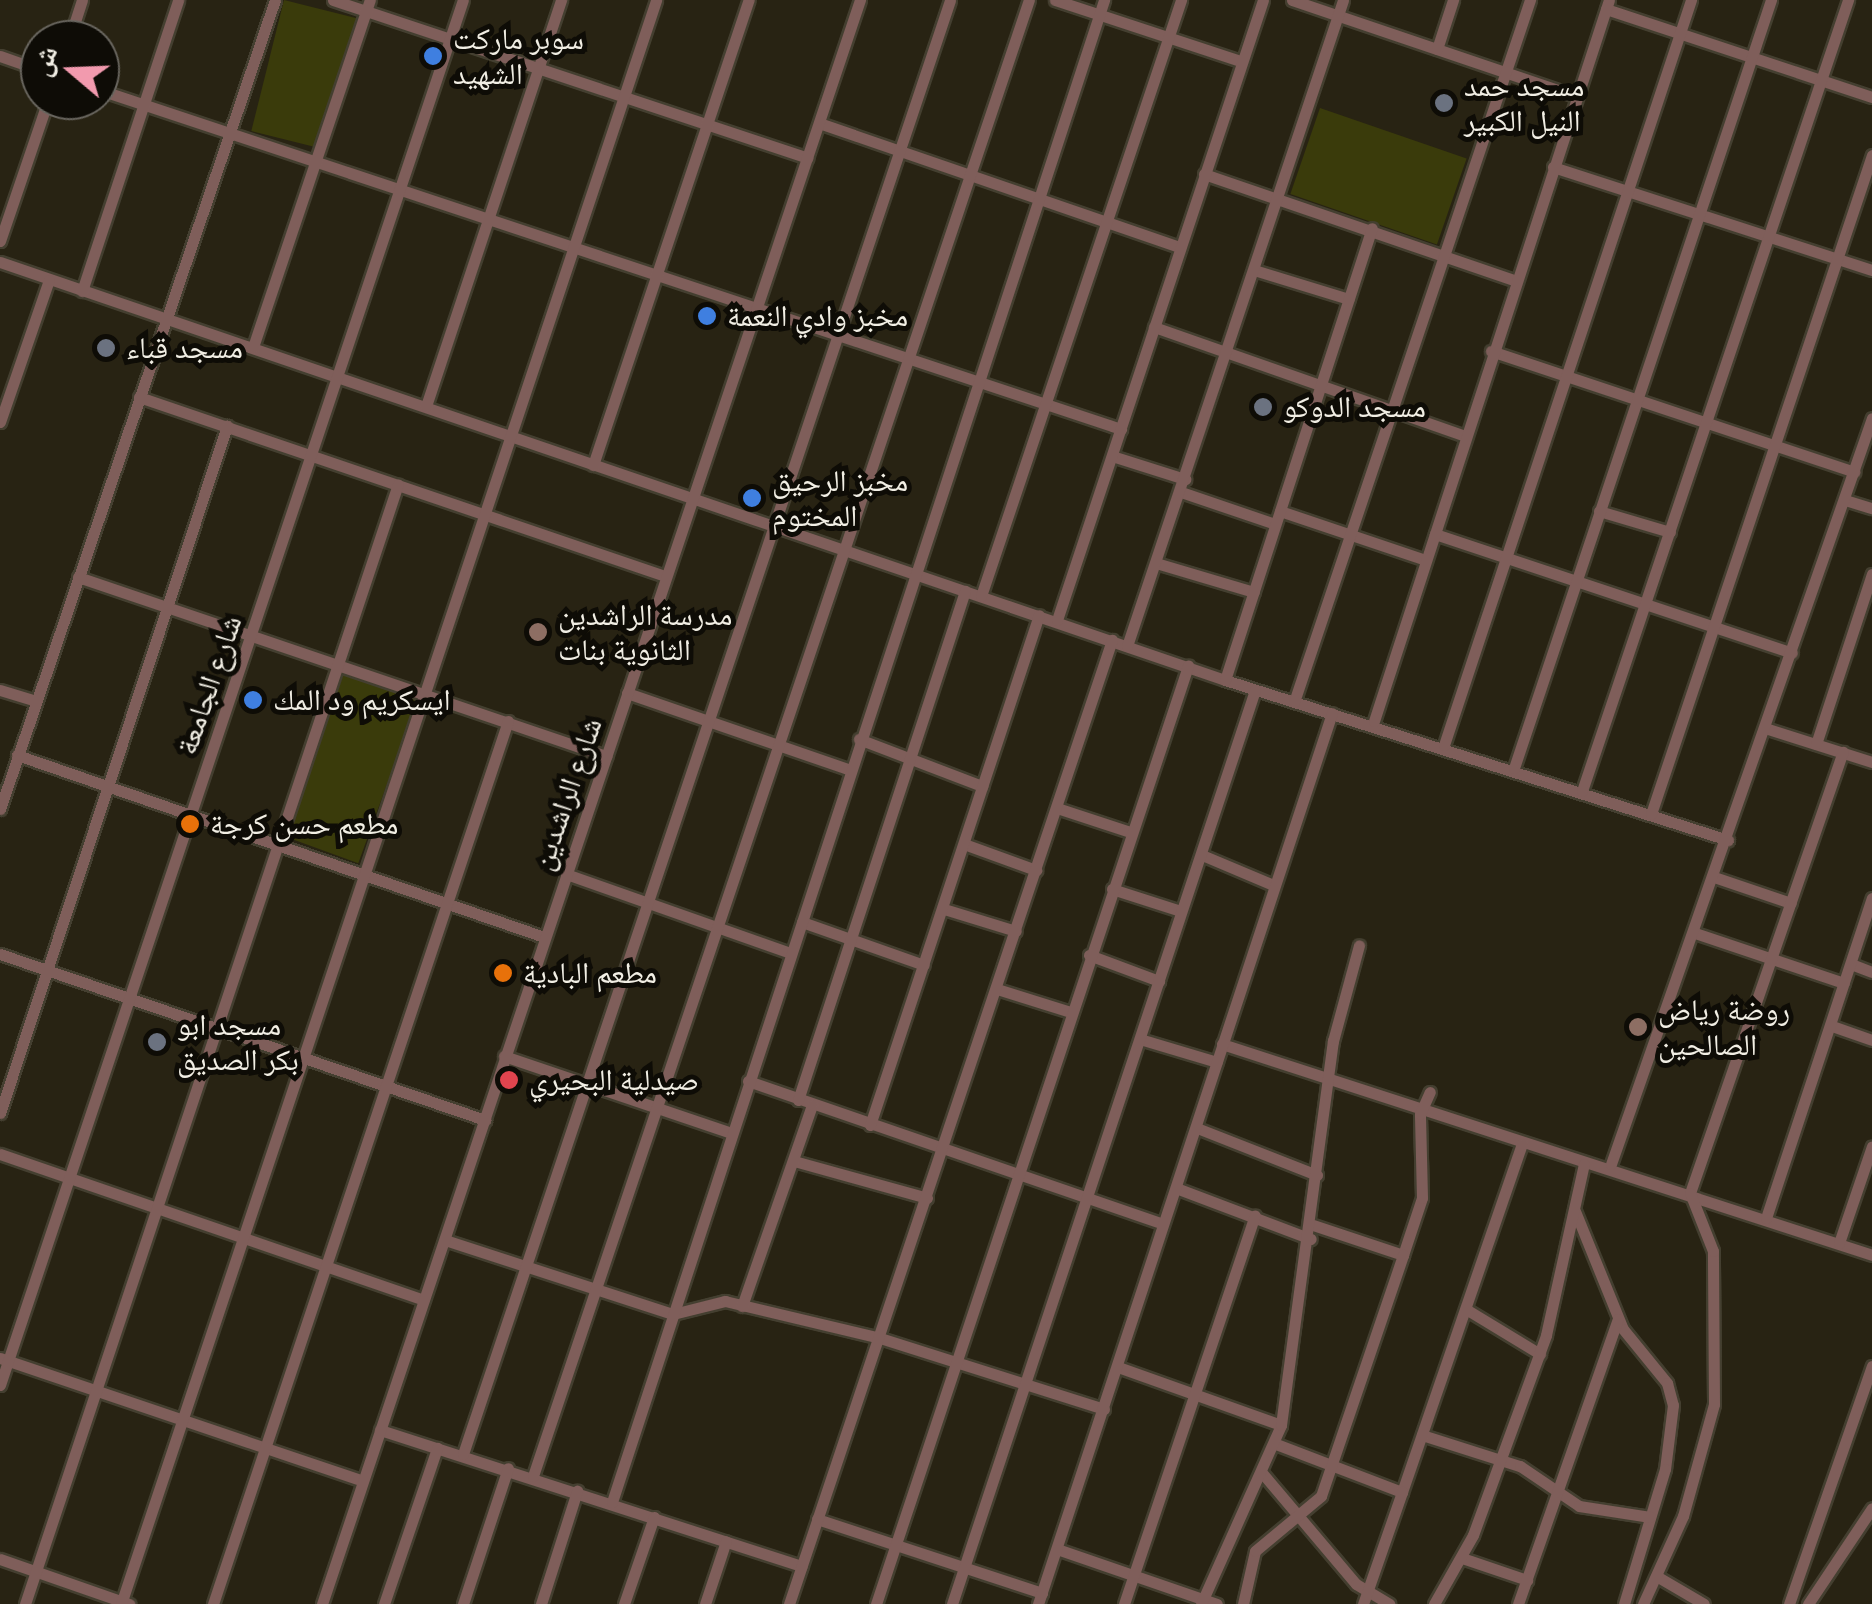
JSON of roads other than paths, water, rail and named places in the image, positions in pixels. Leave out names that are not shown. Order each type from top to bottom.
[{"type":"street","points":[[82,292],[178,0]]},
{"type":"street","points":[[0,809],[2,791],[275,0]]},
{"type":"street","points":[[332,0],[368,6],[450,40],[807,158]]},
{"type":"street","name":"شارع الجامعة","points":[[0,1385],[4,1360],[70,1178],[463,0]]},
{"type":"street","points":[[426,406],[561,0]]},
{"type":"street","points":[[0,1559],[124,1603],[656,0]]},
{"type":"street","points":[[593,465],[749,0]]},
{"type":"street","name":"شارع الراشدين","points":[[322,1604],[860,0]]},
{"type":"street","points":[[463,1454],[950,0]]},
{"type":"street","points":[[533,1476],[1029,0]]},
{"type":"street","points":[[1055,0],[1241,61]]},
{"type":"street","points":[[612,1502],[912,574],[1104,0]]},
{"type":"street","points":[[981,596],[1181,0]]},
{"type":"street","points":[[1058,620],[1262,0]]},
{"type":"street","points":[[1292,0],[1576,96]]},
{"type":"street","points":[[1127,646],[1343,0]]},
{"type":"street","points":[[1438,48],[1454,0]]},
{"type":"street","points":[[1294,702],[1441,255],[1530,0]]},
{"type":"street","points":[[1444,745],[1691,0]]},
{"type":"street","points":[[1514,768],[1771,0]]},
{"type":"street","points":[[1582,791],[1848,0]]},
{"type":"street","points":[[1374,721],[1491,350],[1608,5],[1680,34],[1872,97]]},
{"type":"street","points":[[253,347],[368,6]]},
{"type":"street","points":[[120,97],[1121,430]]},
{"type":"street","points":[[0,240],[41,120]]},
{"type":"street","points":[[819,123],[1179,248]]},
{"type":"street","points":[[1651,814],[1872,154]]},
{"type":"street","points":[[1552,167],[1628,188],[1872,270]]},
{"type":"street","points":[[1204,174],[1279,196],[1514,280]]},
{"type":"street","points":[[1225,680],[1372,228]]},
{"type":"street","points":[[0,262],[1225,680],[1332,713],[1374,721],[1728,840]]},
{"type":"street","points":[[1254,270],[1349,299]]},
{"type":"street","points":[[0,422],[49,280]]},
{"type":"street","points":[[1154,327],[1466,436]]},
{"type":"street","points":[[1491,350],[1854,472]]},
{"type":"street","points":[[139,396],[665,576]]},
{"type":"street","points":[[1611,1164],[1768,729],[1872,418]]},
{"type":"street","points":[[0,1113],[50,972],[227,426]]},
{"type":"street","points":[[1112,456],[1275,524]]},
{"type":"street","points":[[25,1604],[220,1028],[398,484]]},
{"type":"street","points":[[1844,500],[1872,508]]},
{"type":"street","points":[[1599,510],[1670,532]]},
{"type":"street","points":[[1280,511],[1426,560]]},
{"type":"street","points":[[1435,534],[1792,652]]},
{"type":"street","points":[[1156,563],[1254,592]]},
{"type":"street","points":[[1816,744],[1868,600],[1872,574]]},
{"type":"street","points":[[78,578],[606,756]]},
{"type":"street","points":[[798,1100],[965,591]]},
{"type":"street","points":[[870,1125],[1039,615]]},
{"type":"street","points":[[790,1604],[1112,640]]},
{"type":"street","points":[[876,1604],[1188,666]]},
{"type":"street","points":[[0,690],[35,701]]},
{"type":"street","points":[[952,1604],[1256,690]]},
{"type":"street","points":[[627,693],[850,770]]},
{"type":"street","points":[[818,1519],[965,1567],[1040,1599],[1196,1128],[1272,884],[1332,713]]},
{"type":"street","points":[[213,1604],[508,722]]},
{"type":"street","points":[[1768,729],[1872,762]]},
{"type":"street","points":[[860,739],[982,786]]},
{"type":"street","points":[[1643,1604],[1658,1577],[1698,1473],[1717,1374],[1714,1251],[1690,1193],[1843,752]]},
{"type":"street","points":[[17,756],[544,938]]},
{"type":"street","points":[[1058,808],[1130,832]]},
{"type":"street","points":[[964,844],[1036,870]]},
{"type":"street","points":[[1202,855],[1272,884]]},
{"type":"street","points":[[566,874],[790,952]]},
{"type":"street","points":[[1714,878],[1791,903]]},
{"type":"street","points":[[1112,889],[1182,911]]},
{"type":"street","points":[[1766,1218],[1872,898]]},
{"type":"street","points":[[944,910],[1016,931]]},
{"type":"street","points":[[802,922],[924,965]]},
{"type":"street","points":[[1695,932],[1844,983]]},
{"type":"street","points":[[1202,1602],[1263,1474],[1281,1425],[1313,1225],[1328,1081],[1358,944]]},
{"type":"street","points":[[0,954],[485,1120]]},
{"type":"street","points":[[1089,955],[1159,981]]},
{"type":"street","points":[[1851,964],[1872,972]]},
{"type":"street","points":[[997,988],[1071,1012]]},
{"type":"street","points":[[1832,1026],[1872,1040]]},
{"type":"street","points":[[1140,1039],[1217,1062]]},
{"type":"street","points":[[1222,1044],[1420,1114],[1584,1164],[1611,1164],[1872,1255]]},
{"type":"street","points":[[504,1056],[730,1133]]},
{"type":"street","points":[[748,1080],[1163,1224]]},
{"type":"street","points":[[1243,1604],[1255,1551],[1317,1504],[1334,1463],[1424,1185],[1420,1114],[1430,1092]]},
{"type":"street","points":[[742,1306],[812,1105]]},
{"type":"street","points":[[1196,1128],[1317,1174]]},
{"type":"street","points":[[1365,1599],[1469,1311],[1522,1144]]},
{"type":"street","points":[[1839,1244],[1872,1146]]},
{"type":"street","points":[[0,1154],[424,1300]]},
{"type":"street","points":[[794,1161],[926,1198]]},
{"type":"street","points":[[1434,1604],[1462,1558],[1540,1354],[1584,1164]]},
{"type":"street","points":[[1176,1188],[1311,1239]]},
{"type":"street","points":[[1573,1207],[1618,1319],[1673,1405],[1650,1517],[1624,1604]]},
{"type":"street","points":[[1124,1604],[1255,1215]]},
{"type":"street","points":[[1313,1225],[1403,1254]]},
{"type":"street","points":[[445,1240],[673,1314],[714,1301],[742,1306],[880,1338],[1104,1409]]},
{"type":"street","points":[[1469,1311],[1540,1354]]},
{"type":"street","points":[[1518,1604],[1618,1319]]},
{"type":"street","points":[[4,1360],[363,1481]]},
{"type":"street","points":[[1790,1604],[1869,1393],[1872,1366]]},
{"type":"street","points":[[1118,1367],[1281,1425]]},
{"type":"street","points":[[380,1430],[533,1476],[802,1566]]},
{"type":"street","points":[[1422,1435],[1500,1459],[1586,1508],[1650,1517]]},
{"type":"street","points":[[1276,1444],[1402,1492]]},
{"type":"street","points":[[384,1604],[437,1448]]},
{"type":"street","points":[[463,1604],[508,1468]]},
{"type":"street","points":[[1263,1474],[1365,1599],[1389,1604]]},
{"type":"street","points":[[541,1604],[577,1491]]},
{"type":"street","points":[[1808,1604],[1872,1508]]},
{"type":"street","points":[[624,1604],[654,1517]]},
{"type":"street","points":[[705,1604],[726,1541]]},
{"type":"street","points":[[1057,1549],[1217,1604]]},
{"type":"street","points":[[1462,1558],[1526,1580]]},
{"type":"street","points":[[1658,1577],[1704,1604]]},
{"type":"place","name":"سوبر ماركت الشهيد","points":[[433,56]]},
{"type":"place","name":"مسجد حمد النيل الكبير","points":[[1444,103]]},
{"type":"place","name":"مخبز وادي النعمة","points":[[707,316]]},
{"type":"place","name":"مسجد قباء","points":[[106,348]]},
{"type":"place","name":"مسجد الدوكو","points":[[1263,407]]},
{"type":"place","name":"مخبز الرحيق المختوم","points":[[752,498]]},
{"type":"place","name":"مدرسة الراشدين الثانوية بنات","points":[[538,632]]},
{"type":"place","name":"ايسكريم ود المك","points":[[253,700]]},
{"type":"place","name":"مطعم حسن كرجة","points":[[190,824]]},
{"type":"place","name":"مطعم البادية","points":[[503,973]]},
{"type":"place","name":"روضة رياض الصالحين","points":[[1638,1027]]},
{"type":"place","name":"مسجد ابو بكر الصديق","points":[[157,1042]]},
{"type":"place","name":"صيدلية البحيري","points":[[509,1080]]}]
